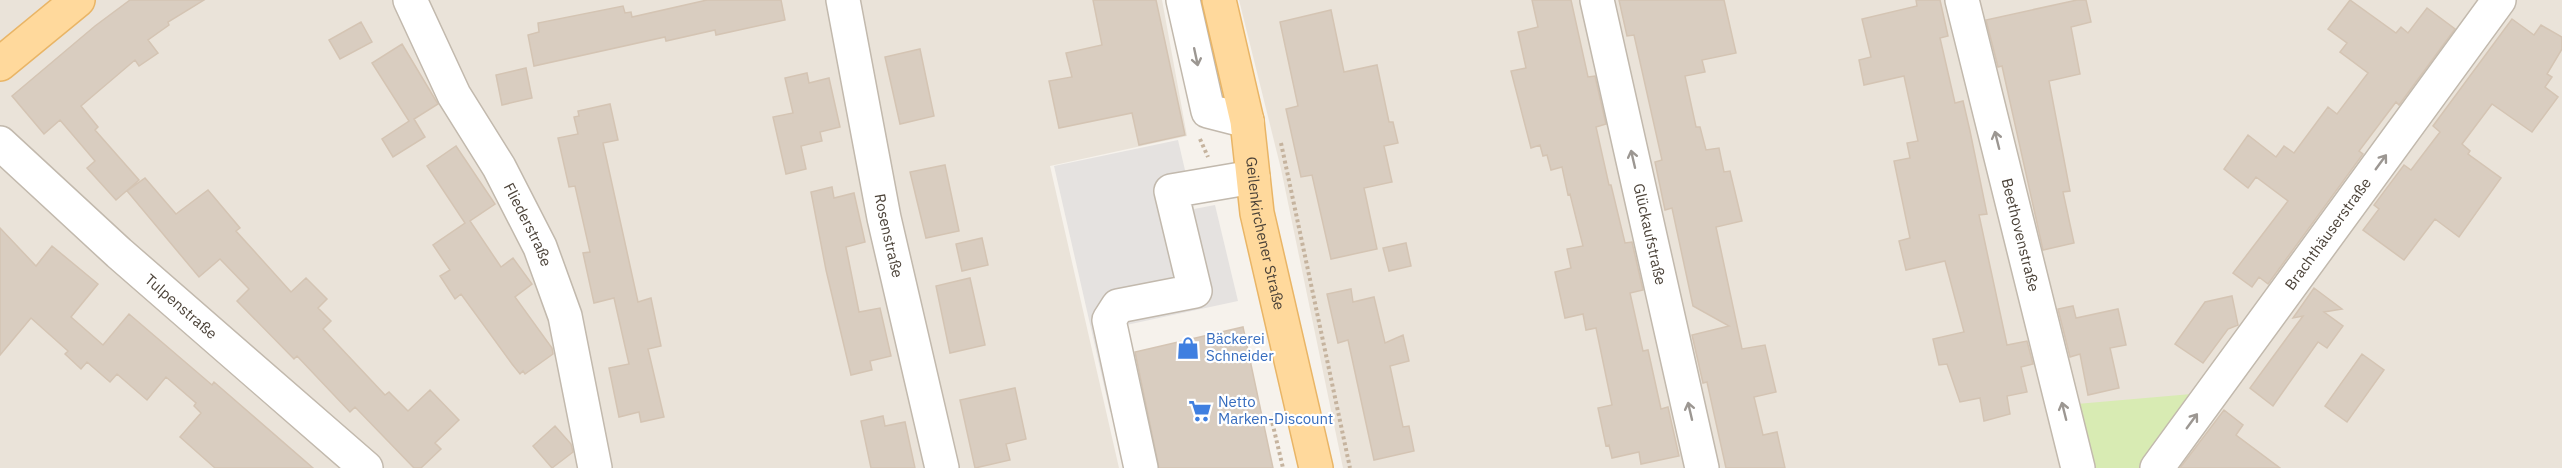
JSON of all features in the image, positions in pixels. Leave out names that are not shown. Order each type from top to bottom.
[{"type":"main road","points":[[0,64],[78,0]]},
{"type":"main road","name":"Geilenkirchener Straße","points":[[1219,0],[1247,121],[1257,213],[1278,313],[1316,468]]},
{"type":"street","name":"Rosenstraße","points":[[843,0],[884,218],[942,468]]},
{"type":"street","points":[[1183,0],[1208,111],[1247,121]]},
{"type":"street","name":"Glückaufstraße","points":[[1598,0],[1702,468]]},
{"type":"street","name":"Beethovenstraße","points":[[1962,0],[2078,468]]},
{"type":"street","name":"Brachthäuserstraße","points":[[2157,468],[2499,0]]},
{"type":"street","name":"Fliederstraße","points":[[419,1],[454,95],[499,167],[540,247],[565,316],[595,468]]},
{"type":"street","name":"Tulpenstraße","points":[[0,143],[119,253],[366,468]]},
{"type":"street","points":[[1141,468],[1109,320],[1118,306],[1196,291],[1171,190],[1253,177]]},
{"type":"path","points":[[1199,137],[1220,183]]},
{"type":"path","points":[[1280,139],[1350,468]]},
{"type":"path","points":[[1270,411],[1282,468]]},
{"type":"shaded area","points":[[0,0],[1162,0],[1187,136],[1050,166],[1119,468],[0,468]]},
{"type":"shaded area","points":[[1239,0],[2562,0],[2562,468],[1343,468],[1281,169]]},
{"type":"shaded area","points":[[1178,140],[1194,209],[1215,205],[1238,301],[1117,327],[1134,406],[1110,412],[1054,166]]},
{"type":"green space","points":[[2203,393],[2150,468],[2081,468],[2065,405]]},
{"type":"building","points":[[130,0],[204,0],[168,22],[169,25],[148,40],[158,53],[139,66],[135,60],[81,106],[98,127],[95,130],[139,180],[116,200],[87,168],[95,161],[60,120],[44,134],[12,96],[95,26]]},
{"type":"building","points":[[707,0],[781,0],[785,20],[716,35],[715,30],[666,41],[665,37],[534,66],[528,35],[539,32],[538,23],[623,6],[625,13],[631,12],[632,17]]},
{"type":"building","points":[[1093,0],[1156,0],[1185,135],[1139,145],[1132,113],[1059,128],[1049,81],[1072,77],[1066,53],[1102,45]]},
{"type":"building","points":[[1532,0],[1571,0],[1588,77],[1595,76],[1606,124],[1596,127],[1609,185],[1611,185],[1625,243],[1632,242],[1643,290],[1630,293],[1643,351],[1648,350],[1661,409],[1668,407],[1679,456],[1641,464],[1639,452],[1612,458],[1609,445],[1606,446],[1598,408],[1612,405],[1596,328],[1586,330],[1583,314],[1565,318],[1555,272],[1571,268],[1567,249],[1583,246],[1570,194],[1568,195],[1562,167],[1551,170],[1547,155],[1543,156],[1540,145],[1531,148],[1511,71],[1526,68],[1518,32],[1538,27]]},
{"type":"building","points":[[1619,0],[1724,0],[1736,53],[1702,60],[1705,72],[1685,76],[1696,127],[1700,127],[1706,150],[1719,148],[1724,172],[1730,171],[1742,221],[1716,227],[1742,349],[1765,345],[1776,392],[1754,397],[1763,435],[1777,432],[1785,468],[1726,468],[1707,382],[1703,383],[1692,335],[1729,326],[1693,306],[1672,208],[1665,210],[1655,162],[1662,160],[1634,35],[1627,36]]},
{"type":"building","points":[[1916,0],[1940,0],[1948,36],[1940,38],[1955,103],[1963,101],[1970,131],[1987,214],[1979,215],[2007,345],[2027,341],[2033,364],[2021,367],[2027,392],[2007,396],[2010,414],[1984,421],[1980,398],[1960,402],[1947,364],[1939,365],[1933,339],[1964,332],[1945,261],[1906,270],[1899,241],[1910,238],[1894,161],[1910,158],[1907,143],[1918,141],[1904,76],[1864,85],[1859,60],[1871,57],[1862,19],[1917,6]]},
{"type":"building","points":[[2086,0],[2091,22],[2071,27],[2080,74],[2049,81],[2070,191],[2063,192],[2074,243],[2043,250],[2002,66],[1998,67],[1986,20]]},
{"type":"building","points":[[2350,0],[2396,33],[2401,27],[2408,33],[2427,8],[2455,29],[2399,105],[2396,102],[2359,151],[2363,154],[2268,284],[2259,277],[2252,287],[2233,273],[2288,201],[2256,177],[2248,188],[2224,169],[2248,135],[2276,157],[2284,146],[2294,153],[2328,107],[2337,114],[2368,73],[2340,52],[2347,43],[2328,29]]},
{"type":"building","points":[[1331,10],[1344,72],[1377,65],[1389,122],[1393,122],[1398,143],[1384,146],[1392,182],[1364,188],[1377,249],[1331,259],[1312,175],[1301,177],[1286,109],[1298,106],[1280,22]]},
{"type":"building","points":[[2512,19],[2534,35],[2541,25],[2562,37],[2562,49],[2547,74],[2552,77],[2545,87],[2558,97],[2532,132],[2492,104],[2462,144],[2470,151],[2468,154],[2501,178],[2459,237],[2435,219],[2404,260],[2363,230],[2379,209],[2374,205],[2404,165],[2411,170],[2440,132],[2433,126]]},
{"type":"building","points":[[361,22],[372,42],[340,59],[329,40]]},
{"type":"building","points":[[402,44],[438,104],[414,119],[425,137],[393,157],[382,139],[409,121],[372,63]]},
{"type":"building","points":[[920,49],[934,116],[900,124],[885,57]]},
{"type":"building","points":[[526,68],[532,98],[502,105],[496,75]]},
{"type":"building","points":[[807,73],[809,83],[829,78],[840,127],[820,132],[822,141],[801,146],[806,169],[786,174],[773,117],[793,113],[785,78]]},
{"type":"building","points":[[610,104],[618,140],[603,143],[638,302],[651,298],[661,346],[648,349],[664,417],[641,422],[639,412],[619,417],[609,368],[629,364],[614,298],[594,303],[583,253],[590,252],[575,186],[569,187],[558,138],[578,134],[574,117],[579,116],[578,111]]},
{"type":"building","points":[[456,146],[495,204],[470,221],[501,267],[513,258],[532,284],[515,297],[552,348],[553,354],[525,374],[523,371],[520,374],[512,364],[461,294],[455,299],[440,276],[450,270],[433,245],[465,223],[427,166]]},
{"type":"building","points":[[945,165],[959,231],[926,238],[910,172]]},
{"type":"building","points":[[145,178],[176,214],[208,190],[240,228],[236,231],[291,292],[306,278],[327,299],[318,308],[331,321],[323,329],[385,395],[389,392],[408,411],[430,390],[459,420],[435,443],[441,449],[421,468],[414,468],[355,407],[350,412],[297,356],[294,359],[237,301],[249,289],[220,259],[199,277],[127,191]]},
{"type":"building","points":[[832,187],[834,198],[854,193],[865,242],[846,247],[859,312],[880,308],[891,356],[870,361],[872,370],[851,375],[826,270],[811,192]]},
{"type":"building","points":[[0,228],[36,266],[52,246],[98,284],[71,317],[103,345],[129,314],[212,385],[214,382],[313,468],[215,468],[180,437],[201,413],[194,406],[196,403],[166,377],[147,400],[117,374],[110,382],[87,362],[81,369],[65,354],[68,351],[31,318],[0,355]]},
{"type":"building","points":[[982,238],[988,265],[962,271],[956,244]]},
{"type":"building","points":[[1406,243],[1411,266],[1389,271],[1383,248]]},
{"type":"building","points":[[970,278],[985,345],[950,353],[936,286]]},
{"type":"building","points":[[2314,288],[2342,309],[2324,312],[2343,326],[2327,348],[2318,342],[2273,406],[2250,388],[2303,316],[2293,318]]},
{"type":"building","points":[[1351,289],[1353,302],[1374,297],[1385,343],[1403,335],[1409,361],[1390,366],[1403,427],[1409,426],[1414,451],[1374,460],[1348,340],[1338,343],[1327,294]]},
{"type":"building","points":[[2232,296],[2238,325],[2228,329],[2203,363],[2175,344],[2205,302]]},
{"type":"building","points":[[2073,306],[2076,318],[2118,309],[2126,345],[2110,348],[2119,388],[2088,395],[2080,354],[2070,357],[2058,309]]},
{"type":"building","name":"Netto Marken-Discount","points":[[1243,327],[1273,468],[1159,468],[1135,352]]},
{"type":"building","points":[[2362,354],[2384,370],[2347,422],[2325,406]]},
{"type":"building","points":[[1015,388],[1026,439],[1006,444],[1010,460],[975,468],[960,400]]},
{"type":"building","points":[[2224,410],[2243,425],[2236,435],[2280,468],[2180,468]]},
{"type":"building","points":[[883,416],[885,426],[905,422],[915,468],[871,468],[861,421]]},
{"type":"building","points":[[555,426],[571,444],[573,452],[552,468],[533,446]]},
{"type":"place","name":"Bäckerei Schneider","points":[[1188,348]]},
{"type":"place","name":"Netto Marken-Discount","points":[[1200,411]]}]
